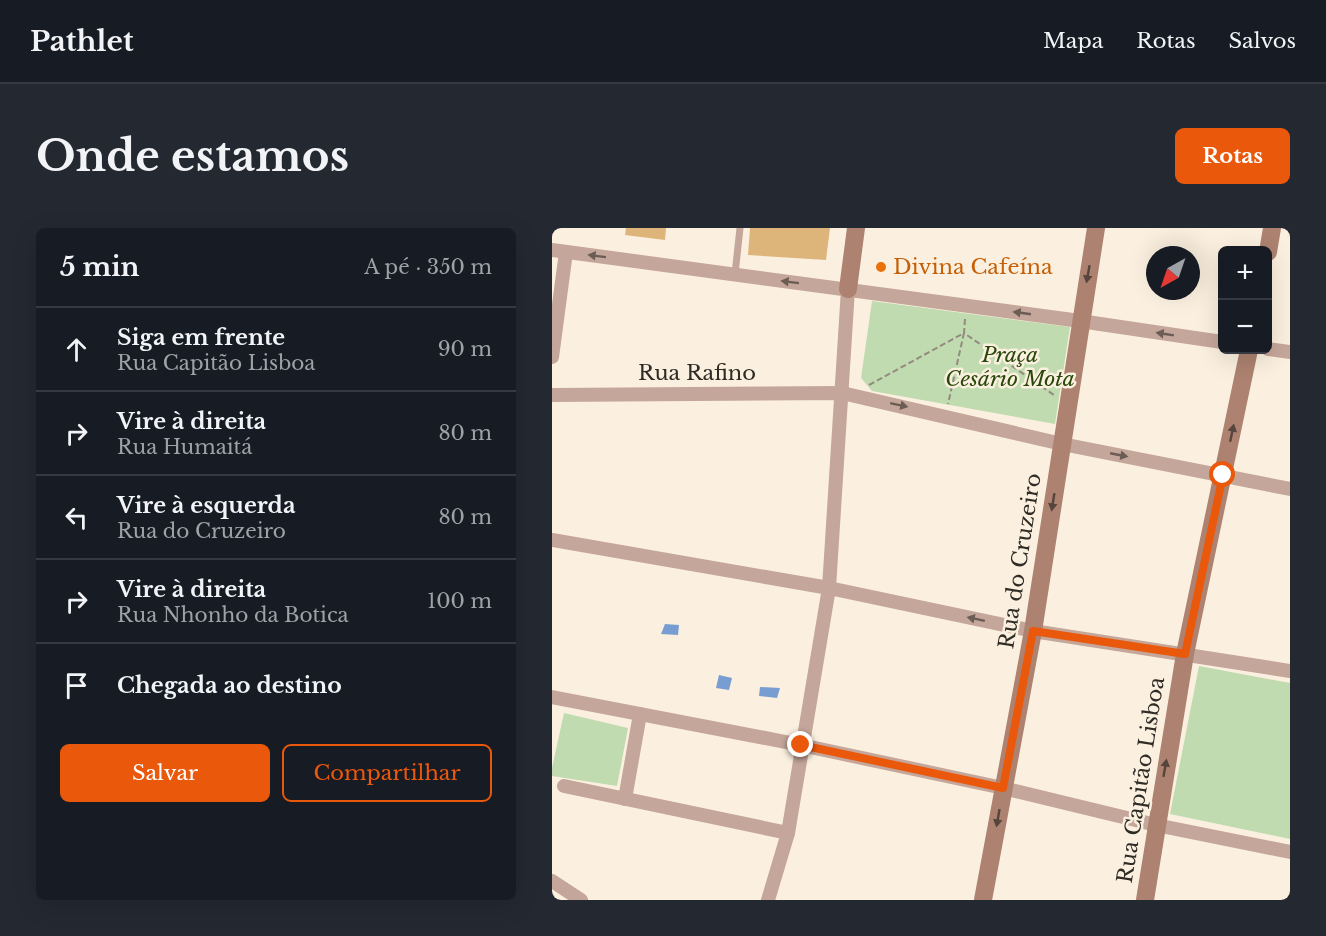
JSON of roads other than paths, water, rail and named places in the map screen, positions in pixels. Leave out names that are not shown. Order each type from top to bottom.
[{"type":"street","points":[[768,900],[788,833],[829,588],[846,394],[848,289],[855,228]]},
{"type":"street","name":"Rua do Cruzeiro","points":[[983,900],[1033,631],[1096,228]]},
{"type":"street","points":[[1269,246],[1272,228]]},
{"type":"street","points":[[552,357],[559,251],[966,305],[1218,341]]},
{"type":"street","points":[[1272,349],[1290,351]]},
{"type":"street","name":"Rua Capitão Lisboa","points":[[1144,900],[1185,654],[1248,354]]},
{"type":"street","name":"Rua Rafino","points":[[552,396],[846,394],[1062,444],[1290,489]]},
{"type":"street","points":[[552,540],[829,588],[1033,631],[1290,671]]},
{"type":"street","points":[[552,697],[801,745],[1003,788],[1156,825],[1290,852]]},
{"type":"street","points":[[625,799],[640,714]]},
{"type":"street","points":[[564,786],[788,833]]},
{"type":"street","points":[[552,881],[581,900]]},
{"type":"lane","points":[[735,274],[740,228]]},
{"type":"water","points":[[665,624],[679,625],[678,635],[661,634]]},
{"type":"water","points":[[719,675],[732,678],[729,690],[716,688]]},
{"type":"water","points":[[760,687],[780,688],[777,698],[759,696]]},
{"type":"place","name":"Divina Cafeína","points":[[881,267]]},
{"type":"park label","name":"Praça Cesário Mota","points":[[1010,367]]}]
